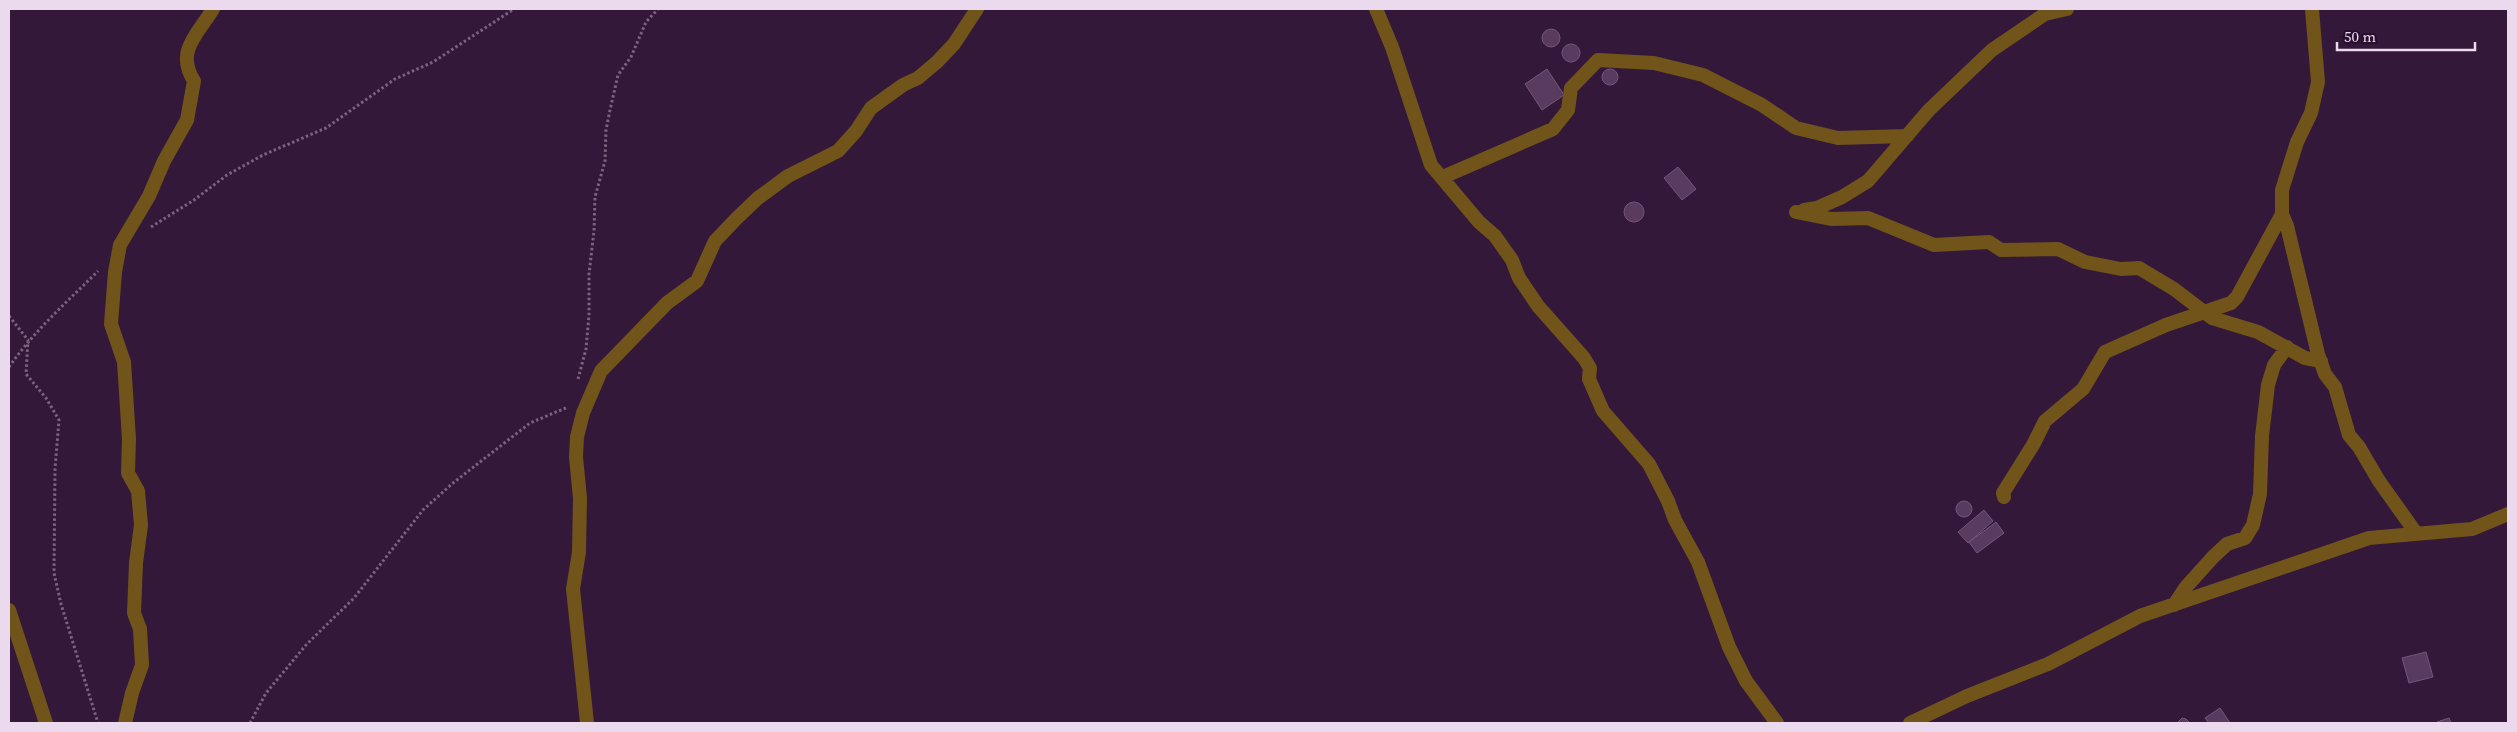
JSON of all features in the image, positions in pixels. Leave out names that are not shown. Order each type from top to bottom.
[{"type":"street","points":[[125,723],[142,665],[140,629],[134,613],[136,564],[141,525],[138,491],[128,473],[129,439],[124,362],[111,324],[118,256],[120,245],[149,196],[164,161],[187,120],[194,81],[188,70],[187,50],[214,9]]},
{"type":"street","points":[[587,723],[572,589],[579,552],[580,498],[576,457],[577,437],[583,413],[601,371],[661,308],[697,281],[715,241],[744,211],[788,176],[838,152],[856,131],[870,108],[903,85],[918,78],[937,62],[954,44],[977,9]]},
{"type":"street","points":[[1376,9],[1392,47],[1430,164],[1443,177],[1456,196],[1495,236],[1512,260],[1519,278],[1538,306],[1584,358],[1590,368],[1589,379],[1603,411],[1649,464],[1668,501],[1675,520],[1698,562],[1729,647],[1746,681],[1777,723]]},
{"type":"street","points":[[2067,9],[2045,14],[1992,50],[1929,110],[1868,181],[1842,197],[1817,208],[1796,212],[1831,219],[1868,218],[1934,245],[1989,242],[2001,250],[2058,249],[2085,262],[2121,269],[2139,268],[2174,289],[2212,318],[2228,321],[2258,332],[2305,358],[2321,361]]},
{"type":"street","points":[[2312,9],[2318,82],[2311,113],[2304,123],[2282,190],[2282,214],[2288,226],[2305,306],[2321,361],[2326,374],[2335,388],[2349,435],[2359,446],[2379,481],[2416,533]]},
{"type":"street","points":[[1443,177],[1553,129],[1568,110],[1571,88],[1598,60],[1654,63],[1703,75],[1762,105],[1796,128],[1838,138],[1907,136]]},
{"type":"street","points":[[2004,497],[2003,493],[2033,445],[2045,421],[2083,389],[2105,352],[2166,325],[2231,303],[2237,297],[2282,214]]},
{"type":"street","points":[[2174,605],[2214,557],[2227,544],[2245,538],[2253,525],[2260,494],[2262,436],[2268,385],[2274,365],[2287,347]]},
{"type":"street","points":[[1910,723],[1967,696],[2048,664],[2140,616],[2370,538],[2472,528],[2508,514]]},
{"type":"street","points":[[9,610],[46,723]]},
{"type":"path","points":[[146,231],[194,200],[227,175],[263,155],[326,128],[395,79],[433,62],[514,9]]},
{"type":"path","points":[[577,386],[586,349],[589,314],[589,274],[594,231],[594,203],[604,161],[606,130],[610,110],[618,75],[631,57],[646,22],[658,9]]},
{"type":"path","points":[[9,367],[28,340],[100,269],[118,256]]},
{"type":"path","points":[[9,316],[28,340],[26,374],[46,398],[58,420],[55,469],[54,573],[61,604],[98,723]]},
{"type":"path","points":[[250,723],[266,693],[306,644],[354,598],[423,510],[482,460],[530,423],[573,405]]},
{"type":"building","points":[[1551,29],[1557,32],[1560,38],[1557,44],[1551,47],[1545,44],[1542,38],[1545,32]]},
{"type":"building","points":[[1567,44],[1575,44],[1580,49],[1578,60],[1567,62],[1562,57],[1562,49]]},
{"type":"building","points":[[1547,69],[1564,95],[1542,110],[1525,84]]},
{"type":"building","points":[[1610,69],[1618,77],[1610,85],[1602,77]]},
{"type":"building","points":[[1678,167],[1696,189],[1682,200],[1664,178]]},
{"type":"building","points":[[1634,202],[1641,205],[1644,212],[1641,219],[1634,222],[1627,219],[1624,212],[1627,205]]},
{"type":"building","points":[[1961,501],[1967,501],[1972,506],[1970,515],[1961,517],[1956,512],[1956,506]]},
{"type":"building","points":[[1984,510],[1993,521],[1968,543],[1958,532]]},
{"type":"building","points":[[1996,522],[2004,533],[1977,553],[1969,542]]},
{"type":"building","points":[[2426,652],[2433,677],[2409,683],[2402,658]]},
{"type":"building","points":[[2220,708],[2230,723],[2209,723],[2205,718]]},
{"type":"building","points":[[2182,718],[2186,719],[2190,723],[2177,723]]},
{"type":"building","points":[[2449,718],[2451,723],[2437,723],[2437,722]]}]
